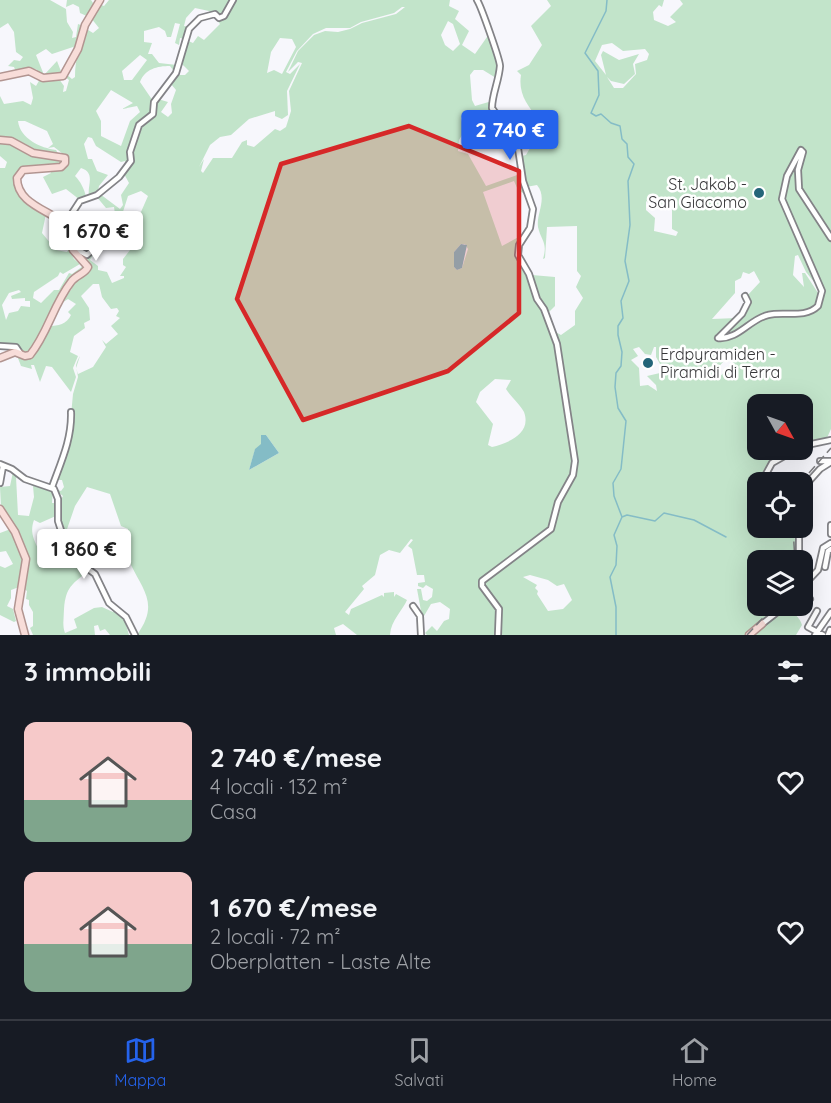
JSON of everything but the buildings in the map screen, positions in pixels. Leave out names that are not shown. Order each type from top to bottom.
[{"type":"main road","points":[[0,77],[29,71],[40,78],[63,76],[78,49],[84,28],[100,0]]},
{"type":"main road","points":[[0,358],[12,352],[27,357],[32,353],[43,338],[56,304],[74,278],[87,270],[87,262],[72,246],[65,224],[28,200],[17,182],[23,170],[62,167],[65,159],[33,153],[3,140]]},
{"type":"main road","points":[[0,509],[15,532],[26,559],[18,609],[25,635]]},
{"type":"main road","points":[[749,635],[762,624]]},
{"type":"street","points":[[65,224],[80,201],[97,195],[105,186],[115,181],[129,164],[130,152],[139,125],[153,114],[154,102],[176,72],[189,29],[200,18],[217,14],[223,16],[233,0]]},
{"type":"street","points":[[477,0],[499,54],[500,66],[492,108],[516,135],[523,181],[533,208],[532,222],[519,245],[518,255],[530,274],[537,299],[544,309],[558,351],[575,460],[573,475],[558,502],[551,529],[482,581],[482,586],[499,609],[498,635]]},
{"type":"street","points":[[745,296],[747,307],[733,325],[718,336],[719,339],[747,329],[767,315],[803,313],[818,307],[822,291],[782,199],[787,176],[801,150],[803,152],[798,171],[799,189],[831,238]]},
{"type":"street","points":[[72,246],[87,255],[112,231]]},
{"type":"street","points":[[0,346],[16,347],[20,353]]},
{"type":"street","points":[[71,412],[68,447],[59,461],[52,487],[57,496],[58,520],[69,555],[94,574],[109,603],[126,616],[135,635]]},
{"type":"street","points":[[813,444],[831,440]]},
{"type":"street","points":[[767,472],[772,463],[777,460]]},
{"type":"street","points":[[820,461],[831,462]]},
{"type":"street","points":[[813,477],[831,462]]},
{"type":"street","points":[[0,483],[1,465],[12,469],[25,479],[52,487]]},
{"type":"street","points":[[831,525],[831,534]]},
{"type":"street","points":[[813,575],[818,570],[823,548],[831,543]]},
{"type":"street","points":[[825,567],[828,551],[831,549]]},
{"type":"street","points":[[413,606],[420,616],[421,635]]},
{"type":"street","points":[[817,611],[808,627],[823,635]]},
{"type":"street","points":[[816,633],[831,612]]},
{"type":"street","points":[[762,624],[772,616]]},
{"type":"highlighted area","points":[[409,126],[519,171],[519,313],[448,371],[303,420],[237,299],[281,164]]},
{"type":"green space","points":[[0,0],[50,0],[66,9],[67,22],[73,32],[72,38],[76,37],[78,24],[83,26],[76,50],[73,47],[52,54],[46,49],[36,55],[44,75],[57,61],[62,74],[42,76],[36,69],[25,68],[16,72],[14,67],[8,66],[14,60],[20,61],[23,57],[16,52],[14,32],[8,23],[0,28]]},
{"type":"green space","points":[[67,0],[91,0],[95,6],[89,17],[80,13],[79,7],[73,4],[66,7]]},
{"type":"green space","points":[[109,0],[450,0],[449,6],[459,11],[455,19],[469,31],[462,45],[475,54],[487,37],[486,27],[498,54],[496,78],[483,70],[474,70],[470,75],[472,100],[475,106],[492,101],[492,111],[512,129],[517,142],[491,118],[471,110],[469,117],[464,115],[461,118],[464,132],[459,140],[458,151],[468,154],[486,186],[520,174],[521,159],[522,182],[528,196],[518,190],[514,181],[483,192],[502,246],[526,233],[519,244],[518,257],[528,274],[533,293],[544,309],[554,336],[552,330],[561,335],[575,325],[575,311],[583,298],[576,287],[581,276],[577,271],[577,226],[547,227],[545,258],[543,259],[544,245],[538,227],[542,195],[537,185],[526,187],[522,156],[526,155],[537,136],[539,119],[524,99],[520,82],[521,75],[517,71],[529,65],[542,45],[531,26],[551,6],[547,0],[664,0],[662,7],[659,5],[653,12],[654,20],[668,26],[676,22],[670,17],[683,4],[680,0],[831,0],[831,429],[826,440],[813,443],[813,394],[747,394],[747,460],[777,460],[765,472],[747,472],[747,538],[795,538],[795,550],[747,550],[747,616],[797,616],[802,625],[796,635],[499,635],[499,609],[497,604],[494,599],[490,595],[498,607],[497,635],[427,635],[425,633],[432,626],[437,631],[444,621],[449,619],[450,609],[440,602],[431,604],[424,616],[421,611],[417,589],[421,589],[423,600],[427,601],[432,597],[433,589],[426,585],[423,588],[418,586],[418,583],[425,582],[424,575],[417,575],[412,549],[408,546],[413,540],[411,539],[400,553],[389,550],[380,555],[375,575],[362,586],[364,589],[345,612],[349,615],[351,609],[382,595],[384,597],[384,593],[394,592],[394,597],[396,594],[407,600],[395,620],[390,635],[357,635],[343,624],[334,628],[336,635],[137,635],[144,624],[148,606],[144,590],[130,563],[125,546],[131,535],[128,535],[128,529],[121,526],[110,494],[87,487],[75,506],[65,535],[58,515],[40,523],[34,520],[33,538],[38,548],[41,539],[50,536],[64,537],[71,559],[89,570],[71,586],[66,595],[63,621],[65,633],[77,628],[74,619],[94,608],[102,607],[113,612],[115,609],[127,619],[125,622],[129,635],[110,635],[105,629],[100,631],[98,625],[94,626],[95,635],[33,635],[30,628],[33,626],[33,612],[29,600],[26,599],[27,591],[23,588],[29,560],[17,531],[1,507],[0,487],[10,486],[13,472],[10,469],[26,480],[53,489],[52,503],[59,503],[63,496],[53,488],[61,491],[64,487],[62,480],[56,480],[60,461],[68,447],[73,394],[78,377],[76,369],[78,374],[93,367],[106,347],[102,340],[106,344],[118,334],[111,326],[120,318],[116,316],[119,311],[117,308],[111,309],[102,297],[99,284],[93,284],[81,296],[89,308],[90,320],[84,323],[85,328],[74,336],[70,352],[78,356],[73,368],[76,377],[71,392],[52,367],[46,366],[40,382],[34,365],[31,365],[32,369],[21,366],[16,353],[26,359],[30,357],[44,338],[49,326],[62,324],[71,315],[68,312],[76,304],[68,299],[57,306],[62,298],[66,297],[65,294],[71,290],[77,278],[90,269],[88,263],[74,248],[85,256],[96,250],[90,260],[98,266],[98,270],[107,272],[112,283],[124,278],[120,276],[126,267],[123,265],[123,259],[134,245],[132,239],[118,231],[127,229],[133,221],[137,221],[148,196],[141,191],[128,196],[121,218],[115,214],[114,207],[106,208],[96,196],[100,194],[120,209],[123,205],[121,195],[129,183],[123,172],[131,161],[130,154],[135,136],[130,148],[129,154],[130,161],[127,166],[125,161],[121,162],[96,146],[92,138],[88,137],[84,144],[88,159],[92,159],[97,171],[108,175],[99,186],[97,195],[89,196],[90,176],[86,170],[81,168],[75,176],[86,196],[80,200],[66,189],[52,194],[43,177],[51,173],[49,169],[62,168],[69,164],[67,157],[54,147],[48,148],[56,150],[59,155],[33,152],[12,140],[0,139],[0,96],[4,104],[23,101],[31,105],[33,98],[30,82],[36,86],[40,79],[59,79],[64,86],[63,92],[66,91],[69,80],[64,76],[66,74],[72,79],[75,77],[77,58],[85,28],[93,33],[99,28],[91,18],[99,4],[104,6]],"holes":[[[405,7],[396,14],[362,23],[350,29],[338,32],[325,31],[314,35],[298,51],[288,72],[298,62],[302,63],[289,91],[291,111],[286,127],[280,131],[275,129],[254,147],[247,145],[247,140],[242,142],[232,158],[213,158],[203,173],[201,171],[204,159],[199,167],[210,145],[220,137],[231,135],[249,119],[275,111],[275,116],[282,119],[288,115],[287,91],[300,64],[290,74],[286,72],[297,51],[313,34],[326,28],[350,28],[361,22],[394,13]],[[195,8],[209,11],[220,24],[204,40],[198,36],[193,43],[186,40],[180,62],[189,71],[185,75],[176,75],[171,84],[176,90],[171,104],[172,113],[168,117],[161,112],[168,102],[158,99],[153,104],[140,82],[142,78],[152,69],[170,66],[173,70],[170,76],[172,77],[177,65],[159,63],[152,54],[148,54],[152,43],[144,42],[144,31],[159,27],[165,31],[167,37],[171,37],[175,23],[180,24],[175,43],[179,45],[180,38],[184,39],[183,48],[190,27],[184,26],[186,18]],[[448,21],[453,24],[460,44],[453,51],[445,45],[441,35]],[[280,38],[292,39],[296,47],[282,74],[274,70],[267,73],[271,52]],[[612,43],[623,51],[645,49],[649,54],[647,60],[635,64],[636,74],[623,88],[614,88],[607,77],[611,81],[624,84],[635,74],[633,64],[639,54],[619,60],[603,51],[601,55],[606,75],[595,61],[602,45]],[[140,55],[147,60],[132,80],[124,80],[122,71]],[[111,90],[133,103],[122,109],[137,106],[140,112],[130,121],[121,146],[101,136],[101,121],[96,111]],[[153,111],[153,114],[142,121],[135,135],[140,122]],[[18,121],[25,121],[47,131],[53,144],[48,148],[27,138]],[[781,198],[824,293],[820,308],[802,315],[763,318],[767,315],[799,313],[818,306],[820,296],[805,273],[802,273],[804,287],[793,275],[795,256],[798,255],[806,272],[818,287]],[[646,201],[654,207],[672,205],[672,229],[678,232],[676,236],[654,231],[655,218],[646,210]],[[461,244],[465,244],[468,249],[462,268],[457,270],[454,267],[454,252]],[[754,271],[760,282],[746,297],[749,302],[742,316],[721,338],[758,321],[749,330],[719,342],[716,339],[718,336],[737,318],[712,319],[735,293],[735,281],[741,278],[743,272],[749,274]],[[639,347],[645,354],[651,355],[656,347],[656,357],[663,369],[660,373],[647,376],[656,385],[657,391],[648,385],[640,386],[639,368],[631,360],[638,356],[633,349]],[[738,349],[750,357],[743,356],[731,364],[718,379],[712,374],[723,362],[718,361]],[[495,379],[511,380],[506,389],[524,412],[526,420],[522,432],[505,443],[492,447],[488,445],[493,424],[476,402],[480,392]],[[261,435],[266,435],[279,453],[249,470],[255,450],[262,444]],[[16,477],[33,486],[34,497],[29,516],[18,515]],[[530,575],[548,580],[557,586],[564,584],[572,600],[563,609],[548,611],[537,594],[538,591],[535,588],[537,585],[523,577]]]},
{"type":"green space","points":[[0,141],[62,158],[63,165],[24,168],[16,185],[46,214],[42,233],[56,250],[67,252],[69,249],[74,259],[80,264],[63,274],[60,272],[58,276],[34,292],[33,298],[41,303],[54,290],[59,290],[69,273],[72,274],[83,266],[85,268],[76,275],[27,355],[19,351],[6,352],[10,348],[0,345],[0,168],[5,168],[7,162],[0,156]],"holes":[[[19,290],[21,292],[11,296],[12,299],[25,298],[25,301],[30,301],[30,307],[21,306],[18,311],[9,313],[6,320],[2,305],[9,293]]]},
{"type":"green space","points":[[532,275],[555,277],[555,306],[547,314],[537,299]]},
{"type":"green space","points":[[12,530],[25,559],[19,587],[11,590],[11,598],[7,606],[13,609],[16,621],[14,622],[0,615],[0,566],[5,568],[13,564],[6,551],[0,552],[0,533]]},
{"type":"water","points":[[461,244],[467,245],[462,268],[457,270],[454,267],[454,252]]},
{"type":"water","points":[[261,435],[266,435],[279,453],[249,470],[255,449],[261,444]]},
{"type":"waterway","points":[[607,0],[606,11],[585,53],[598,71],[599,95],[591,113],[596,116],[601,114],[611,123],[620,126],[622,139],[627,144],[628,157],[634,164],[628,181],[630,225],[625,261],[629,281],[621,301],[623,318],[618,326],[618,335],[622,352],[615,387],[618,408],[626,421],[621,469],[613,483],[614,496],[622,517],[614,535],[617,546],[616,565],[610,577],[616,607],[616,635]]},
{"type":"waterway","points":[[622,517],[627,515],[655,521],[664,513],[694,520],[726,537]]},
{"type":"railway","points":[[810,472],[831,448]]},
{"type":"railway","points":[[794,538],[794,550]]},
{"type":"railway","points":[[747,635],[765,616]]},
{"type":"place","name":"St. Jakob - San Giacomo","points":[[759,193]]},
{"type":"place","name":"Erdpyramiden - Piramidi di Terra","points":[[648,363]]}]
